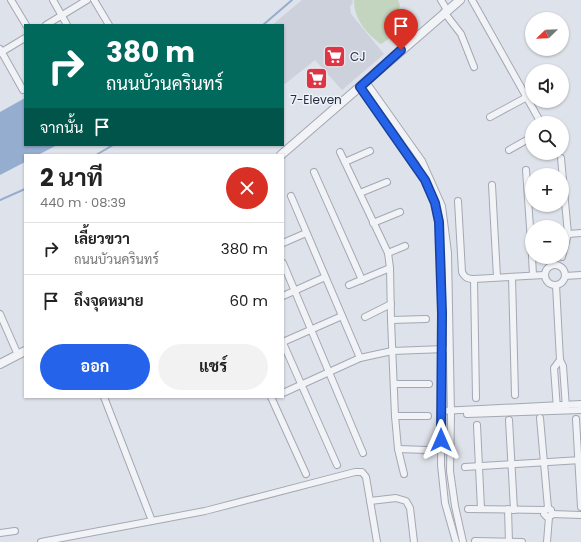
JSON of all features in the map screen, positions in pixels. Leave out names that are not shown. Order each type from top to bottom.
[{"type":"street","points":[[11,0],[25,24]]},
{"type":"street","points":[[53,0],[66,24]]},
{"type":"street","points":[[48,24],[87,0]]},
{"type":"street","points":[[94,0],[108,24]]},
{"type":"street","points":[[441,0],[446,11],[461,34],[474,67]]},
{"type":"street","points":[[282,154],[460,0]]},
{"type":"street","points":[[472,0],[525,93]]},
{"type":"street","points":[[23,90],[0,51],[24,39]]},
{"type":"street","points":[[363,84],[422,161],[442,206],[448,253],[451,413],[450,471],[454,502],[463,542]]},
{"type":"street","points":[[363,84],[425,180],[435,203],[439,222],[442,349],[441,465],[445,503],[456,542]]},
{"type":"street","points":[[490,117],[525,98]]},
{"type":"street","points":[[509,150],[525,141]]},
{"type":"street","points":[[345,162],[370,151]]},
{"type":"street","points":[[340,152],[388,253],[390,268],[390,320],[395,416],[398,449],[404,474]]},
{"type":"street","points":[[561,160],[567,220]]},
{"type":"street","points":[[314,172],[362,280]]},
{"type":"street","points":[[360,193],[387,182]]},
{"type":"street","points":[[492,186],[498,277]]},
{"type":"street","points":[[291,196],[360,358]]},
{"type":"street","points":[[458,201],[462,272],[468,279],[544,275]]},
{"type":"street","points":[[373,223],[400,212]]},
{"type":"street","points":[[284,243],[306,233]]},
{"type":"street","points":[[569,234],[581,234]]},
{"type":"street","points":[[388,253],[405,246]]},
{"type":"street","points":[[532,264],[533,275]]},
{"type":"street","points":[[284,265],[330,371],[363,453]]},
{"type":"street","points":[[555,265],[559,266],[563,270],[565,276],[563,281],[556,285],[548,283],[544,275],[548,268],[555,265]]},
{"type":"street","points":[[349,285],[390,268]]},
{"type":"street","points":[[565,276],[581,275]]},
{"type":"street","points":[[284,296],[325,277]]},
{"type":"street","points":[[512,277],[515,395]]},
{"type":"street","points":[[474,279],[476,398]]},
{"type":"street","points":[[556,285],[560,360],[563,366],[566,407]]},
{"type":"street","points":[[365,317],[391,304]]},
{"type":"street","points":[[0,314],[22,353],[0,364]]},
{"type":"street","points":[[284,342],[342,316]]},
{"type":"street","points":[[390,320],[426,319]]},
{"type":"street","points":[[284,344],[337,465]]},
{"type":"street","points":[[284,393],[360,358],[392,351],[450,349]]},
{"type":"street","points":[[557,408],[554,368],[560,360]]},
{"type":"street","points":[[394,384],[429,384]]},
{"type":"street","points":[[104,398],[152,522]]},
{"type":"street","points":[[272,398],[306,474]]},
{"type":"street","points":[[441,413],[557,408],[581,404]]},
{"type":"street","points":[[566,407],[581,410]]},
{"type":"street","points":[[395,416],[428,416]]},
{"type":"street","points":[[540,418],[544,461],[546,509],[544,514],[581,514]]},
{"type":"street","points":[[576,419],[580,460],[581,507]]},
{"type":"street","points":[[509,420],[512,463],[511,542]]},
{"type":"street","points":[[476,425],[481,509]]},
{"type":"street","points":[[398,449],[427,450]]},
{"type":"street","points":[[465,467],[580,460]]},
{"type":"street","points":[[41,542],[205,511],[355,472],[362,472],[366,477],[377,542]]},
{"type":"street","points":[[370,501],[396,498],[406,501],[410,508],[414,542]]},
{"type":"street","points":[[445,503],[454,502]]},
{"type":"street","points":[[468,509],[546,509]]},
{"type":"street","points":[[547,542],[550,515]]},
{"type":"street","points":[[0,533],[15,531]]},
{"type":"street","points":[[475,541],[522,542]]},
{"type":"shaded area","points":[[302,0],[352,0],[353,2],[350,7],[351,14],[384,54],[342,90],[315,60],[285,84],[284,24],[273,24]]},
{"type":"green space","points":[[354,0],[398,0],[400,5],[390,38],[381,44],[370,35],[362,25],[356,13]]},
{"type":"water","points":[[24,99],[24,146],[55,146],[40,154],[24,154],[24,163],[0,175],[0,112]]},
{"type":"waterway","points":[[264,24],[292,0]]},
{"type":"waterway","points":[[98,154],[111,146]]},
{"type":"waterway","points":[[0,200],[24,189]]},
{"type":"place","name":"CJ","points":[[335,56]]},
{"type":"place","name":"7-Eleven","points":[[316,78]]},
{"type":"route","points":[[401,50],[360,87],[425,180],[435,203],[439,222],[442,313],[441,440]]}]
